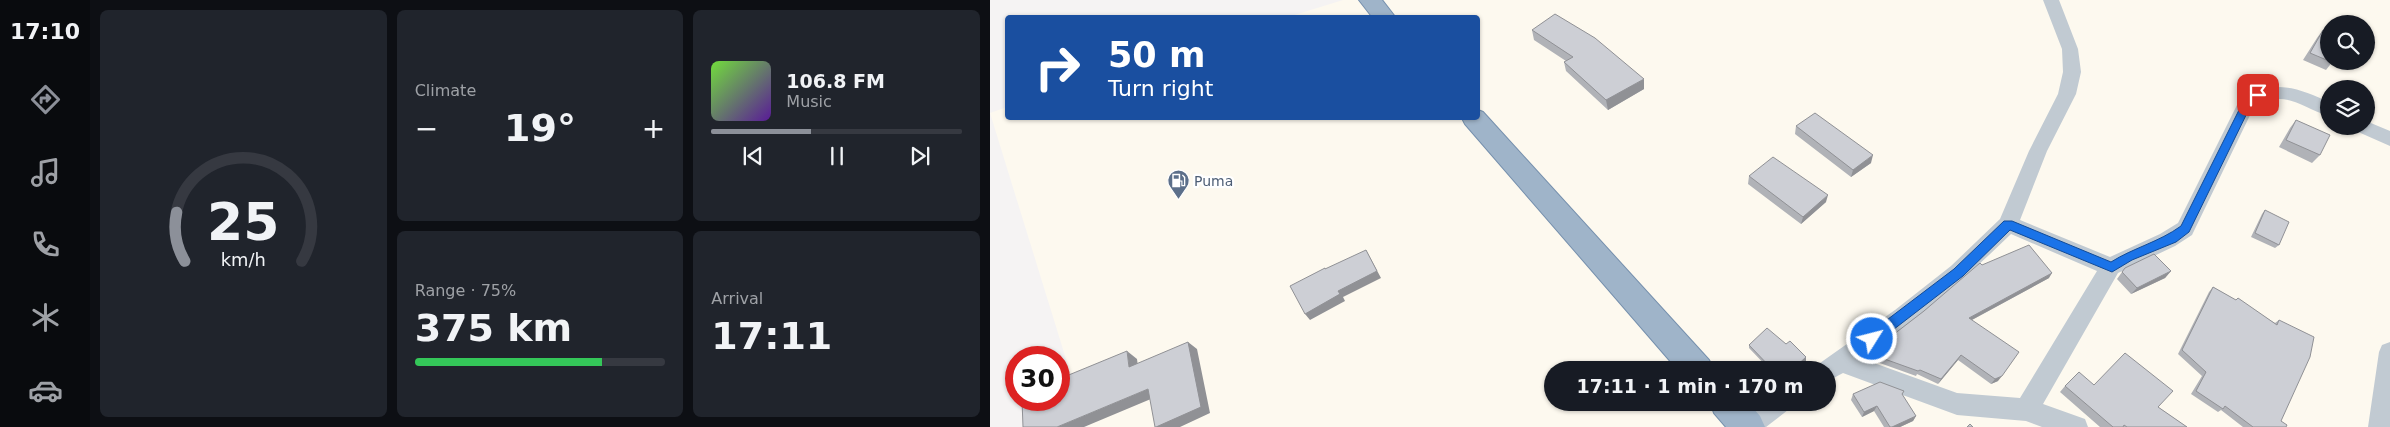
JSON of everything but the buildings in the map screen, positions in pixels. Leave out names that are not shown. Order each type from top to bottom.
[{"type":"highway","points":[[1370,0],[1382,15]]},
{"type":"highway","points":[[1476,120],[1690,361]]},
{"type":"street","points":[[1836,365],[1903,317],[1958,272],[2008,224],[2038,151],[2067,94],[2072,72],[2070,49],[2051,0]]},
{"type":"street","points":[[2026,410],[2112,267],[2128,257],[2172,238],[2185,229],[2246,105],[2258,95],[2270,92],[2288,92],[2320,106]]},
{"type":"street","points":[[2375,132],[2390,139]]},
{"type":"street","points":[[2008,224],[2112,267]]},
{"type":"street","points":[[2380,427],[2390,352]]},
{"type":"street","points":[[1836,367],[1957,404],[2026,410],[2076,427]]},
{"type":"street","points":[[1742,420],[1761,411]]},
{"type":"shaded area","points":[[1343,0],[2390,0],[2390,427],[1087,427],[1070,372],[1070,346],[1062,346],[990,113],[1005,108],[1005,120],[1480,120],[1480,15],[1294,15]]},
{"type":"place","name":"Puma","points":[[1178,200]]},
{"type":"route","points":[[1872,339],[1903,317],[1958,272],[2008,224],[2066,250],[2112,267],[2128,257],[2172,238],[2185,229],[2246,105],[2258,95]]}]
